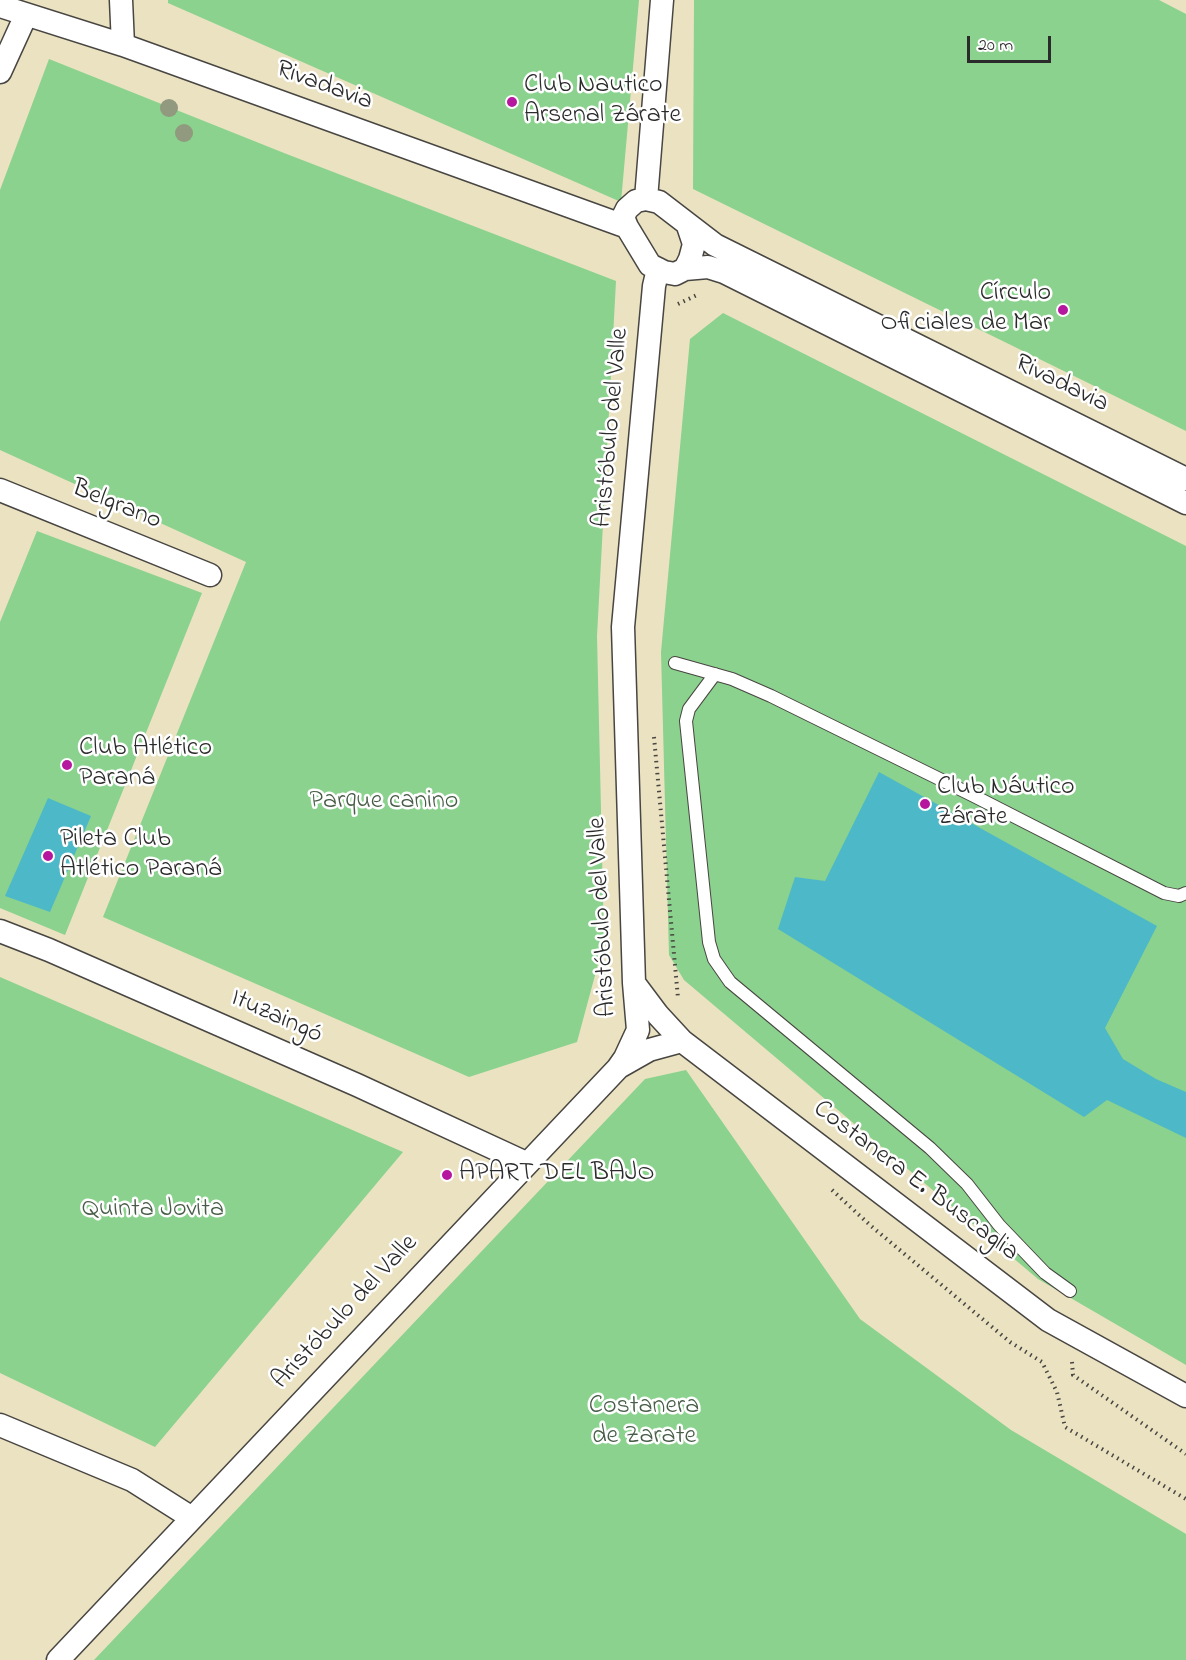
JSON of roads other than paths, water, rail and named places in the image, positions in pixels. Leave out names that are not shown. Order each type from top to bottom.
[{"type":"street","points":[[121,0],[123,45]]},
{"type":"street","points":[[658,269],[650,265],[627,227],[624,217],[627,209],[636,201],[646,199],[662,0]]},
{"type":"street","name":"Rivadavia","points":[[0,6],[123,45],[627,227]]},
{"type":"street","points":[[0,72],[26,15]]},
{"type":"street","name":"Rivadavia","points":[[646,199],[659,202],[688,226],[730,253],[1186,479]]},
{"type":"street","points":[[685,268],[694,244],[688,226]]},
{"type":"street","name":"Rivadavia","points":[[658,269],[675,274],[685,268],[708,267],[724,272],[1186,503]]},
{"type":"street","name":"Aristóbulo del Valle","points":[[58,1660],[618,1068],[638,1030],[634,983],[623,627],[654,286],[658,269]]},
{"type":"street","name":"Belgrano","points":[[0,490],[210,575]]},
{"type":"street","name":"Ituzaingó","points":[[0,931],[49,950],[347,1081],[526,1163]]},
{"type":"street","name":"Costanera E. Buscaglia","points":[[634,983],[658,1015],[682,1041],[1048,1320],[1186,1396]]},
{"type":"street","points":[[618,1068],[649,1050],[682,1041]]},
{"type":"street","points":[[0,1425],[132,1480],[192,1518]]},
{"type":"lane","points":[[675,663],[732,679],[771,696],[1164,893],[1179,896],[1186,893]]},
{"type":"lane","points":[[715,674],[689,709],[686,721],[709,942],[714,959],[730,982],[930,1148],[967,1184],[999,1225],[1038,1265],[1070,1291]]},
{"type":"water","points":[[879,772],[1157,926],[1105,1028],[1123,1059],[1156,1079],[1186,1092],[1186,1138],[1107,1100],[1084,1117],[778,929],[795,877],[825,881]]},
{"type":"water","name":"Pileta Club Atlético Paraná","points":[[48,798],[91,816],[50,912],[5,896]]},
{"type":"place","name":"Club Nautico Arsenal Zárate","points":[[512,102]]},
{"type":"place","name":"Círculo Oficiales de Mar","points":[[1063,310]]},
{"type":"place","name":"Club Atlético Paraná","points":[[67,765]]},
{"type":"place","name":"Club Náutico Zárate","points":[[925,804]]},
{"type":"place","name":"Pileta Club Atlético Paraná","points":[[48,856]]},
{"type":"place","name":"APART DEL BAJO","points":[[447,1175]]},
{"type":"park label","name":"Parque canino","points":[[384,803]]},
{"type":"park label","name":"Quinta Jovita","points":[[153,1211]]},
{"type":"park label","name":"Costanera de Zarate","points":[[644,1423]]}]
